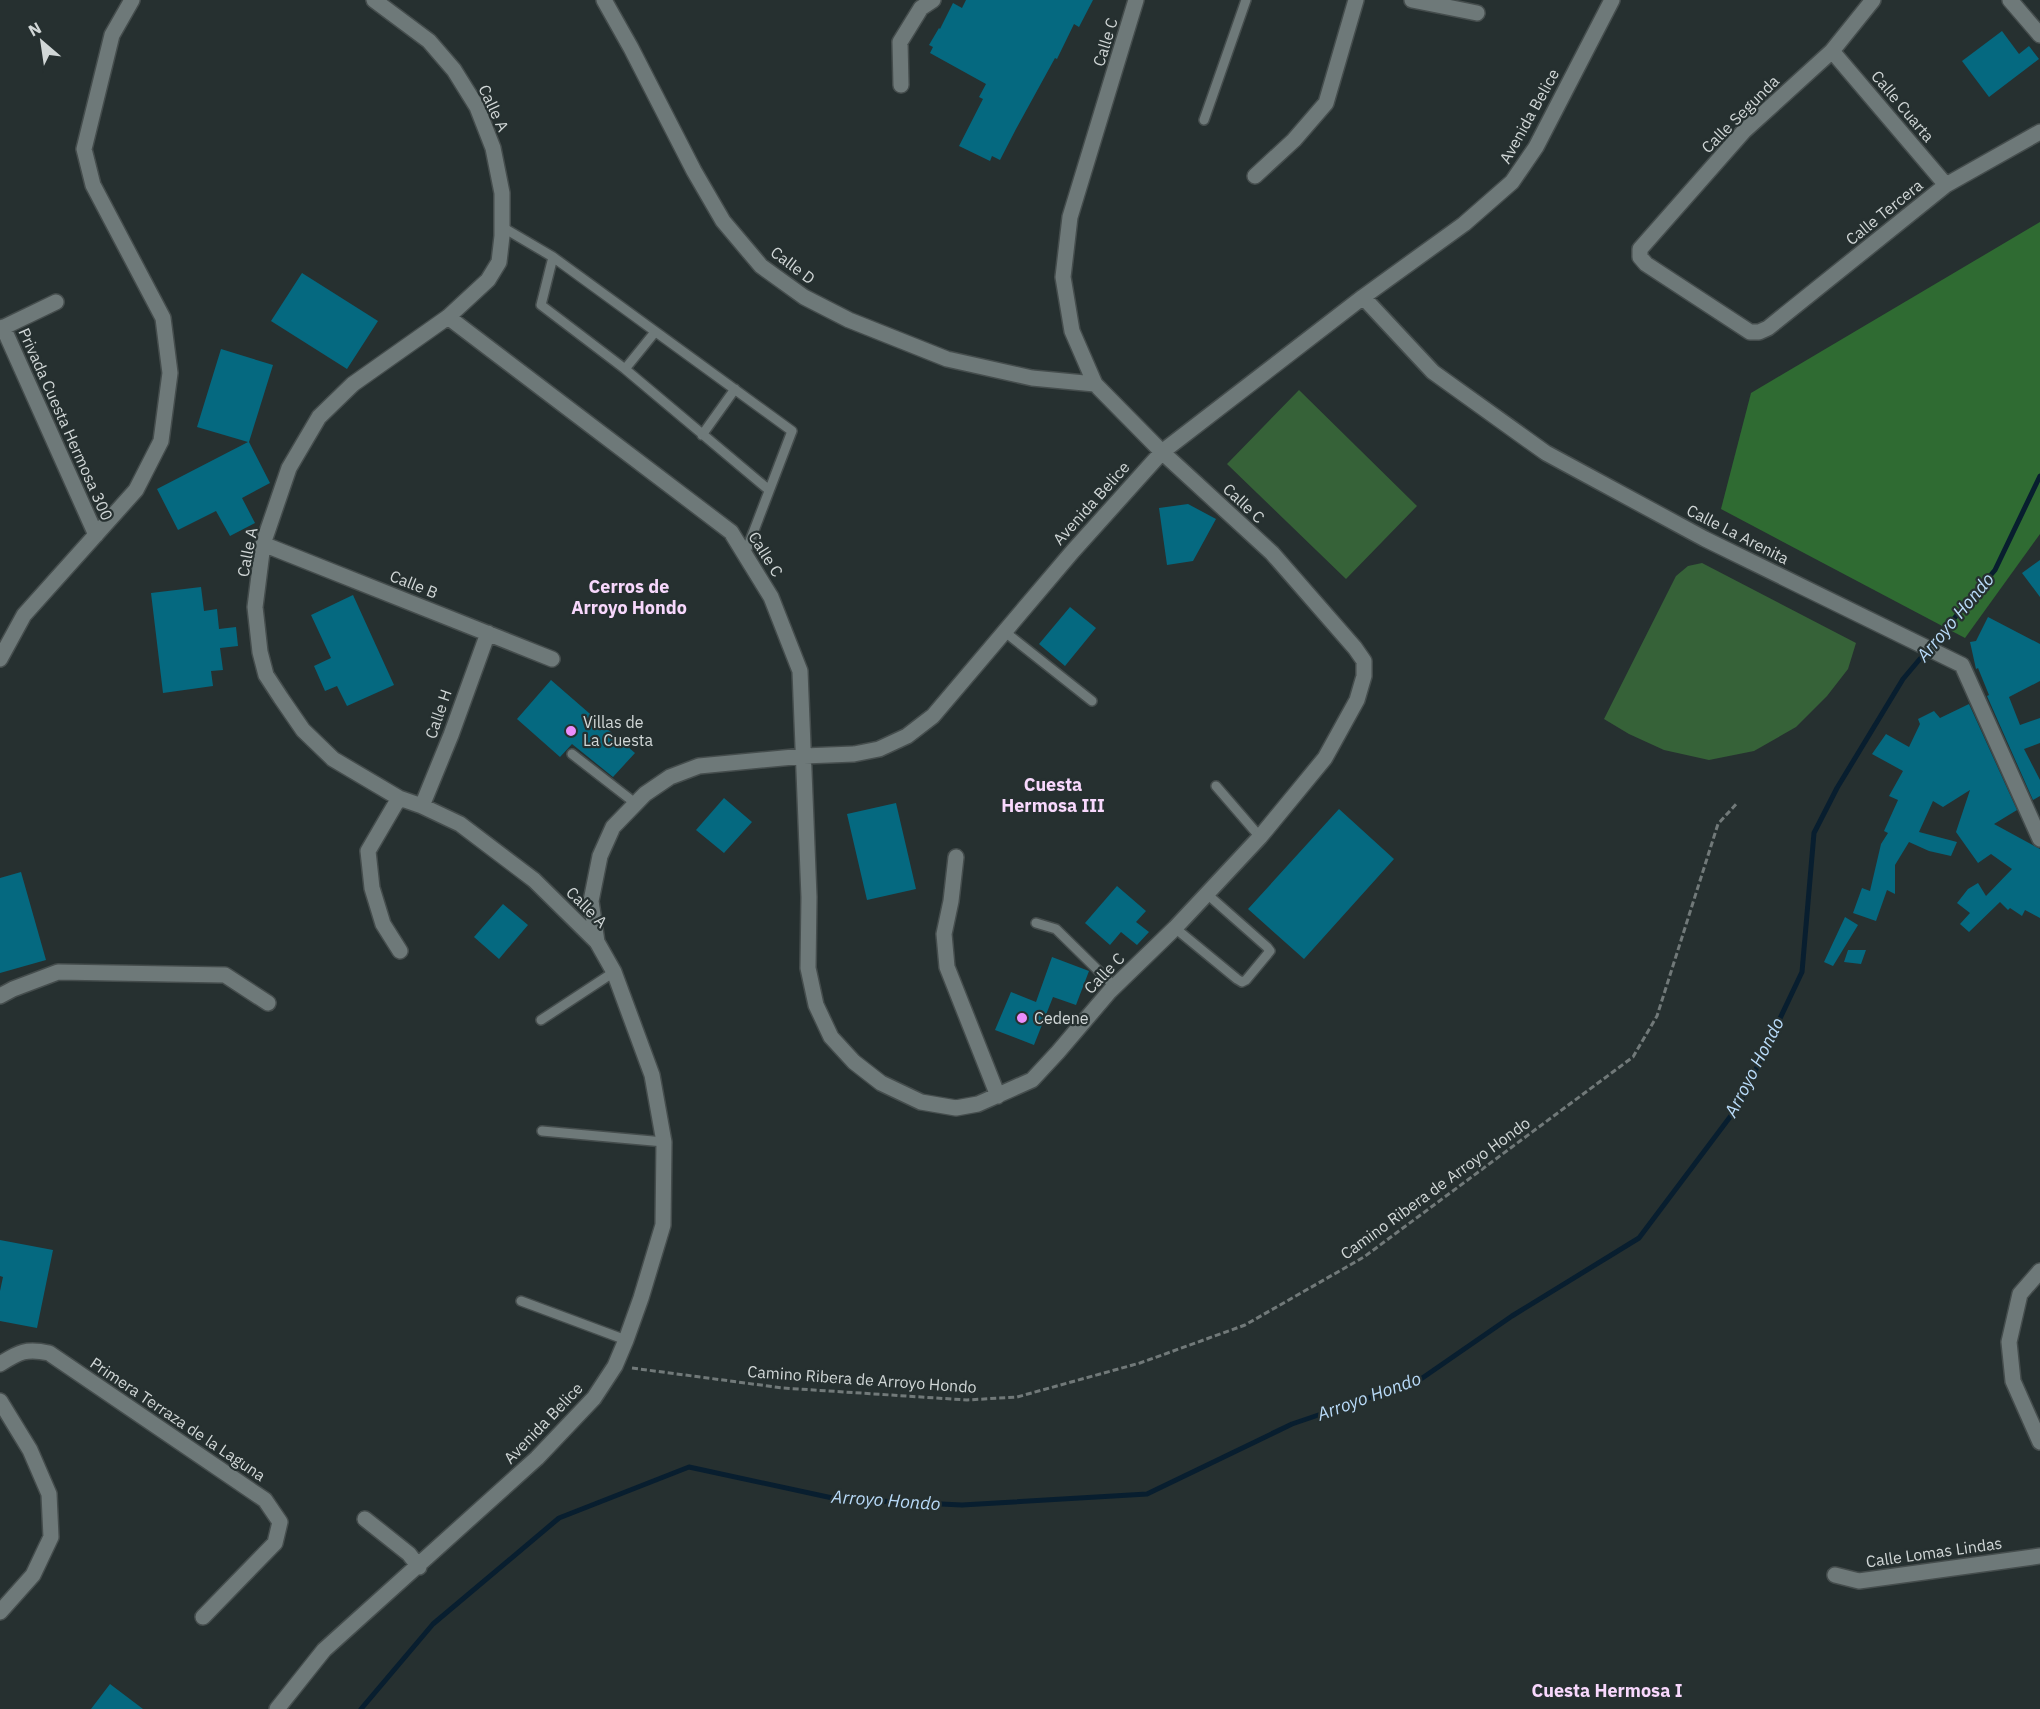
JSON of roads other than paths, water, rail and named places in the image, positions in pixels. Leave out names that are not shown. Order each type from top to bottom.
[{"type":"street","points":[[0,659],[24,615],[136,490],[161,441],[170,373],[163,318],[93,185],[84,149],[112,35],[132,0]]},
{"type":"street","name":"Calle A","points":[[374,0],[429,41],[454,70],[477,107],[493,148],[502,194],[499,262],[488,280],[448,317],[353,384],[319,417],[290,468],[264,544],[255,607],[260,652],[266,675],[303,730],[333,759],[399,798],[460,824],[534,879],[597,942],[614,972],[652,1075]]},
{"type":"street","name":"Calle D","points":[[604,0],[723,221],[761,266],[804,297],[849,320],[947,359],[1032,378],[1095,384]]},
{"type":"street","points":[[902,85],[900,42],[921,8],[933,0]]},
{"type":"street","name":"Calle C","points":[[448,317],[731,532],[771,597],[800,671],[809,897],[808,968],[816,1005],[831,1037],[854,1062],[881,1083],[921,1102],[956,1108],[978,1104],[998,1096],[1032,1080],[1115,987],[1175,928],[1260,837],[1325,758],[1357,700],[1364,676],[1364,661],[1355,648],[1272,553],[1162,452],[1095,384],[1072,331],[1063,277],[1071,217],[1136,0]]},
{"type":"street","points":[[1255,176],[1294,140],[1326,103],[1356,0]]},
{"type":"street","points":[[1412,0],[1469,7]]},
{"type":"street","name":"Avenida Belice","points":[[597,942],[591,901],[600,856],[613,827],[635,803],[670,777],[699,766],[804,756],[854,754],[879,749],[907,736],[933,716],[1073,551],[1162,452],[1363,297],[1464,224],[1512,182],[1536,147],[1612,0]]},
{"type":"street","name":"Calle Segunda","points":[[1759,332],[1750,332],[1740,326],[1646,264],[1640,257],[1640,249],[1744,131],[1833,51],[1873,0]]},
{"type":"street","points":[[2010,0],[2040,35]]},
{"type":"street","name":"Calle Cuarta","points":[[1833,51],[1947,185]]},
{"type":"street","name":"Calle Tercera","points":[[1759,332],[1768,328],[1947,185],[2040,132]]},
{"type":"street","name":"Calle La Arenita","points":[[1363,297],[1433,372],[1546,453],[1705,539],[1962,665],[2040,839]]},
{"type":"street","points":[[2,328],[56,302]]},
{"type":"street","name":"Privada Cuesta Hermosa 300","points":[[2,328],[96,535]]},
{"type":"street","name":"Calle B","points":[[264,544],[552,659]]},
{"type":"street","name":"Calle H","points":[[422,806],[488,633]]},
{"type":"street","points":[[399,798],[368,851],[372,888],[383,924],[400,951]]},
{"type":"street","points":[[956,857],[945,934],[947,967],[998,1096]]},
{"type":"street","points":[[0,996],[58,972],[225,975],[268,1003]]},
{"type":"street","name":"Avenida Belice","points":[[277,1709],[324,1650],[419,1567],[537,1458],[594,1398],[615,1366],[641,1298],[663,1225],[664,1142],[652,1075]]},
{"type":"street","points":[[2040,1271],[2020,1294],[2009,1342],[2013,1381],[2040,1442]]},
{"type":"street","name":"Primera Terraza de la Laguna","points":[[0,1364],[19,1352],[34,1349],[49,1353],[265,1500],[280,1522],[275,1544],[203,1617]]},
{"type":"street","points":[[0,1401],[30,1450],[49,1494],[51,1537],[33,1575],[0,1612]]},
{"type":"street","points":[[365,1519],[409,1554],[419,1567]]},
{"type":"street","name":"Calle Lomas Lindas","points":[[1835,1575],[1859,1581],[2040,1556]]},
{"type":"lane","points":[[1204,120],[1246,0]]},
{"type":"lane","points":[[502,227],[553,257],[792,431],[745,554]]},
{"type":"lane","points":[[553,257],[541,304],[625,369],[769,490]]},
{"type":"lane","points":[[625,369],[656,332]]},
{"type":"lane","points":[[702,435],[735,389]]},
{"type":"lane","points":[[1005,632],[1092,701]]},
{"type":"lane","points":[[572,754],[635,803]]},
{"type":"lane","points":[[1216,786],[1260,837]]},
{"type":"lane","points":[[1175,928],[1237,979],[1242,982],[1246,980],[1270,951],[1268,946],[1207,894]]},
{"type":"lane","points":[[1036,923],[1056,929],[1115,987]]},
{"type":"lane","points":[[541,1020],[614,972]]},
{"type":"lane","points":[[542,1131],[664,1142]]},
{"type":"lane","points":[[521,1301],[626,1340]]},
{"type":"waterway","name":"Arroyo Hondo","points":[[361,1709],[433,1624],[559,1518],[689,1467],[837,1499],[962,1505],[1147,1494],[1292,1424],[1418,1381],[1512,1316],[1639,1238],[1739,1105],[1802,972],[1814,833],[1837,788],[1903,679],[1995,570],[2040,476]]},
{"type":"place","name":"Villas de La Cuesta","points":[[571,731]]},
{"type":"place","name":"Cedene","points":[[1022,1018]]},
{"type":"district","name":"Cerros de Arroyo Hondo","points":[[629,596]]},
{"type":"district","name":"Cuesta Hermosa III","points":[[1053,794]]},
{"type":"district","name":"Cuesta Hermosa I","points":[[1607,1690]]}]
